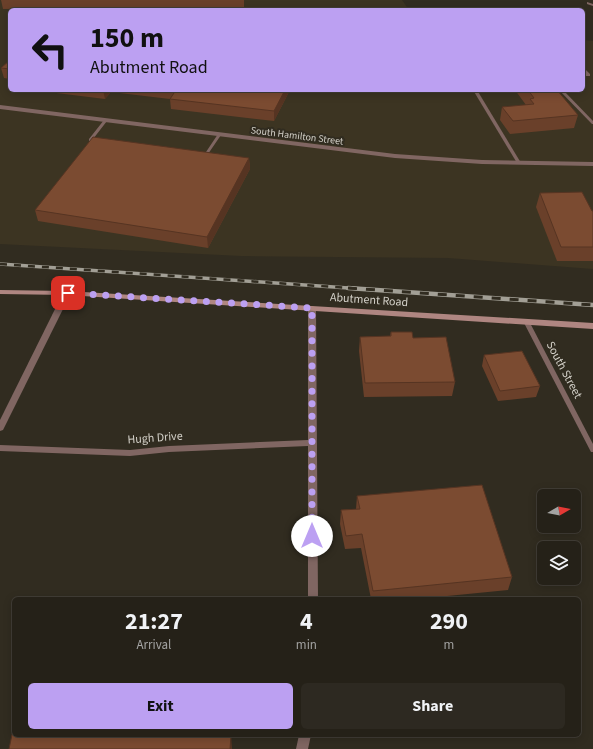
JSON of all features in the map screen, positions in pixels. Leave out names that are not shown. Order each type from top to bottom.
[{"type":"main road","name":"Abutment Road","points":[[0,292],[68,293],[593,326]]},
{"type":"street","name":"South Hamilton Street","points":[[0,107],[395,156],[482,162],[593,164]]},
{"type":"street","points":[[0,428],[68,293]]},
{"type":"street","points":[[312,308],[311,442],[313,597]]},
{"type":"street","name":"Hugh Drive","points":[[0,448],[130,453],[169,449],[311,442]]},
{"type":"street","points":[[302,749],[305,737]]},
{"type":"lane","points":[[588,3],[593,5]]},
{"type":"lane","points":[[585,70],[589,75],[585,75]]},
{"type":"lane","points":[[476,92],[519,163]]},
{"type":"lane","points":[[563,92],[593,123]]},
{"type":"lane","points":[[105,120],[90,140],[106,142]]},
{"type":"lane","points":[[200,152],[207,153],[219,135]]},
{"type":"lane","name":"South Street","points":[[526,321],[593,450]]},
{"type":"shaded area","points":[[0,0],[402,0],[408,8],[8,8],[8,92],[585,92],[585,40],[593,41],[593,269],[448,258],[241,256],[0,244]]},
{"type":"building","points":[[8,62],[8,69],[1,68]]},
{"type":"building","points":[[175,92],[284,92],[274,111],[170,99]]},
{"type":"building","points":[[530,92],[559,92],[578,115],[513,121],[502,107],[534,104],[530,99],[534,98]]},
{"type":"building","points":[[93,137],[249,158],[207,237],[35,210]]},
{"type":"building","points":[[582,192],[593,211],[593,247],[561,247],[540,193]]},
{"type":"building","points":[[391,332],[412,332],[413,338],[446,337],[455,382],[365,383],[360,337],[391,336]]},
{"type":"building","points":[[522,351],[540,386],[500,391],[484,355]]},
{"type":"building","points":[[482,485],[512,577],[373,591],[362,534],[346,536],[341,510],[360,509],[357,496]]},
{"type":"building","points":[[12,735],[12,737],[231,737],[230,749],[9,749]]},
{"type":"railway","points":[[0,264],[363,289]]},
{"type":"railway","points":[[348,288],[593,305]]},
{"type":"route","points":[[68,293],[312,308],[312,536]]}]
